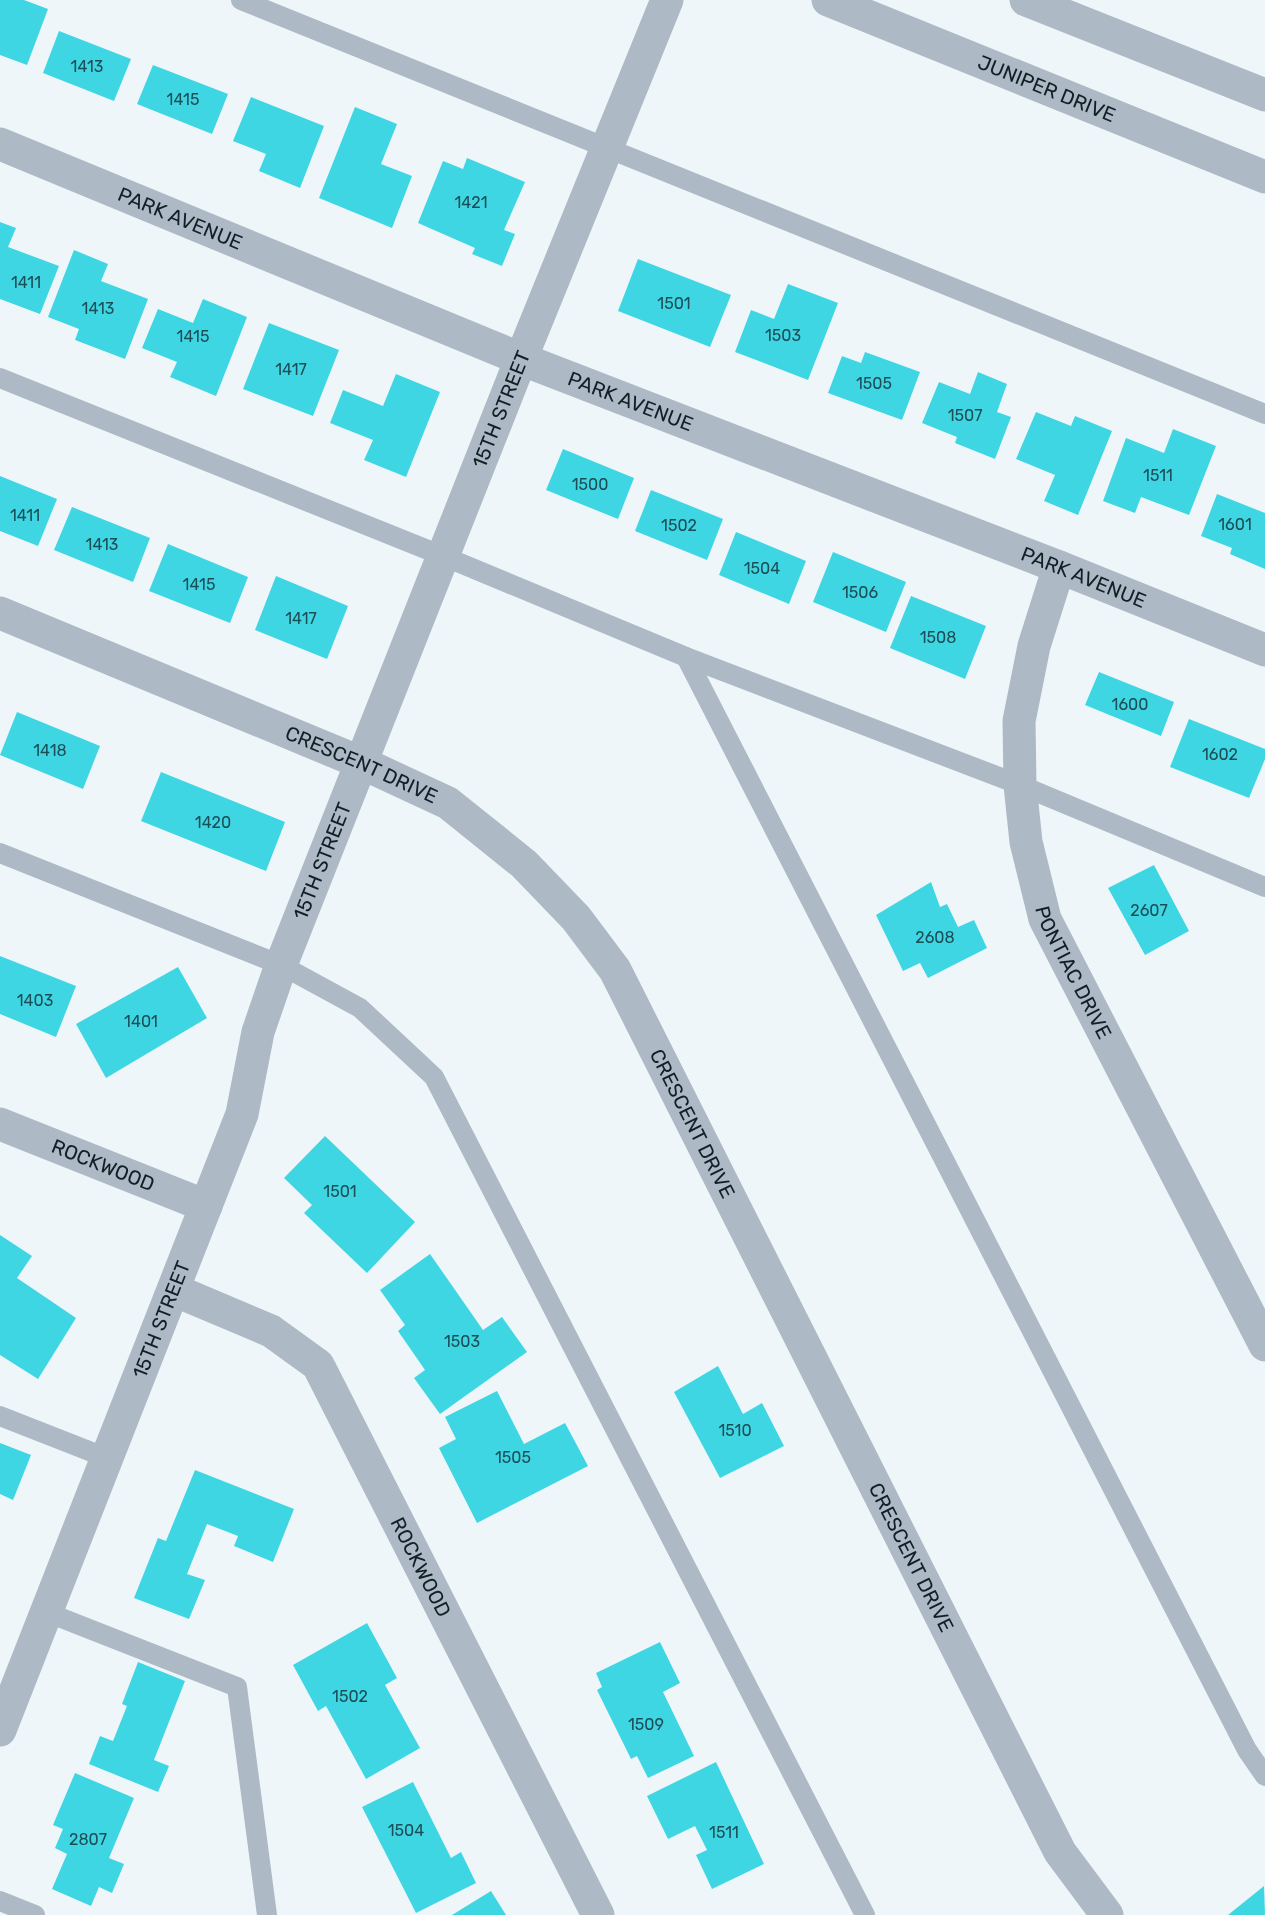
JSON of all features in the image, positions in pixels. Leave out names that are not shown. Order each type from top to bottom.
[{"type":"street","name":"15TH STREET","points":[[0,1730],[242,1114],[258,1032],[281,965],[521,359],[667,0]]},
{"type":"street","name":"JUNIPER DRIVE","points":[[828,0],[1265,177]]},
{"type":"street","points":[[1026,0],[1265,95]]},
{"type":"street","name":"PARK AVENUE","points":[[0,144],[521,359],[1059,567],[1265,650]]},
{"type":"street","name":"PONTIAC DRIVE","points":[[1059,567],[1034,646],[1019,721],[1020,785],[1026,842],[1045,919],[1265,1345]]},
{"type":"street","name":"CRESCENT DRIVE","points":[[0,613],[362,763],[448,803],[524,864],[576,918],[615,970],[1060,1852],[1107,1915]]},
{"type":"street","name":"ROCKWOOD","points":[[0,1124],[206,1206]]},
{"type":"street","name":"ROCKWOOD","points":[[174,1290],[271,1330],[318,1365],[598,1915]]},
{"type":"lane","points":[[241,0],[1265,414]]},
{"type":"lane","points":[[0,378],[444,556],[686,657],[1020,785],[1265,887]]},
{"type":"lane","points":[[686,657],[1247,1750],[1265,1776]]},
{"type":"lane","points":[[0,853],[281,965],[360,1008],[434,1077],[865,1915]]},
{"type":"lane","points":[[0,1416],[107,1458]]},
{"type":"lane","points":[[46,1612],[237,1687],[267,1915]]},
{"type":"lane","points":[[0,1901],[35,1915]]},
{"type":"building","points":[[0,0],[24,0],[48,9],[27,65],[0,55]]},
{"type":"building","points":[[59,31],[131,59],[114,101],[43,73]]},
{"type":"building","points":[[153,65],[228,94],[212,134],[137,104]]},
{"type":"building","points":[[251,97],[324,126],[300,188],[259,171],[266,154],[233,141]]},
{"type":"building","points":[[355,107],[397,124],[381,164],[412,176],[392,228],[319,198]]},
{"type":"building","points":[[467,158],[525,182],[504,230],[515,234],[502,266],[472,254],[475,248],[418,223],[443,161],[463,169]]},
{"type":"building","points":[[0,222],[16,228],[8,247],[59,266],[40,314],[0,299]]},
{"type":"building","points":[[74,250],[108,264],[101,281],[148,299],[125,359],[75,340],[79,329],[48,317]]},
{"type":"building","points":[[638,259],[731,295],[710,347],[618,311]]},
{"type":"building","points":[[788,284],[838,303],[808,380],[735,352],[751,310],[774,319]]},
{"type":"building","points":[[203,299],[247,317],[216,396],[170,377],[177,362],[142,348],[158,309],[193,323]]},
{"type":"building","points":[[269,323],[339,350],[313,416],[243,389]]},
{"type":"building","points":[[865,352],[920,372],[902,420],[828,393],[842,356],[861,363]]},
{"type":"building","points":[[978,372],[1007,384],[997,412],[1011,417],[995,459],[955,443],[957,437],[922,423],[939,382],[970,394]]},
{"type":"building","points":[[396,374],[440,392],[406,477],[364,460],[373,440],[330,423],[343,390],[383,406]]},
{"type":"building","points":[[1036,412],[1071,426],[1075,416],[1112,431],[1078,515],[1044,501],[1055,475],[1016,459]]},
{"type":"building","points":[[1173,429],[1216,446],[1189,515],[1141,497],[1135,513],[1103,501],[1126,438],[1164,453]]},
{"type":"building","points":[[563,449],[634,478],[618,519],[546,490]]},
{"type":"building","points":[[0,476],[57,499],[38,546],[0,531]]},
{"type":"building","points":[[651,490],[723,519],[707,560],[635,531]]},
{"type":"building","points":[[1217,494],[1265,513],[1265,569],[1230,554],[1232,548],[1201,536]]},
{"type":"building","points":[[72,507],[150,538],[133,582],[54,550]]},
{"type":"building","points":[[736,532],[806,561],[789,604],[719,575]]},
{"type":"building","points":[[168,544],[248,577],[230,623],[149,591]]},
{"type":"building","points":[[833,552],[906,582],[886,632],[813,602]]},
{"type":"building","points":[[276,576],[348,606],[327,659],[255,630]]},
{"type":"building","points":[[911,596],[986,626],[965,679],[890,648]]},
{"type":"building","points":[[1099,672],[1174,702],[1161,736],[1085,705]]},
{"type":"building","points":[[17,712],[100,746],[83,789],[0,755]]},
{"type":"building","points":[[1189,719],[1265,749],[1265,759],[1249,798],[1170,767]]},
{"type":"building","points":[[161,772],[285,822],[266,871],[141,821]]},
{"type":"building","points":[[1154,865],[1189,931],[1145,955],[1108,888]]},
{"type":"building","points":[[931,882],[940,907],[947,904],[958,927],[974,920],[987,948],[928,978],[920,963],[903,971],[876,915]]},
{"type":"building","points":[[0,956],[76,986],[56,1037],[0,1014]]},
{"type":"building","points":[[178,967],[207,1018],[106,1078],[76,1024]]},
{"type":"building","points":[[325,1136],[415,1222],[367,1273],[304,1213],[312,1205],[284,1178]]},
{"type":"building","points":[[0,1235],[32,1256],[17,1278],[76,1318],[38,1379],[0,1355]]},
{"type":"building","points":[[430,1254],[483,1330],[502,1317],[527,1352],[440,1414],[414,1378],[425,1370],[398,1331],[405,1325],[380,1290]]},
{"type":"building","points":[[718,1366],[743,1414],[762,1403],[784,1446],[720,1478],[674,1392]]},
{"type":"building","points":[[497,1391],[524,1444],[565,1423],[588,1466],[477,1523],[439,1448],[456,1439],[445,1417]]},
{"type":"building","points":[[0,1443],[31,1455],[13,1500],[0,1494]]},
{"type":"building","points":[[195,1470],[294,1509],[273,1562],[234,1546],[238,1536],[207,1524],[187,1574],[205,1580],[189,1619],[134,1598],[158,1538],[166,1541]]},
{"type":"building","points":[[367,1623],[397,1678],[385,1685],[420,1748],[366,1779],[326,1706],[318,1711],[293,1665]]},
{"type":"building","points":[[660,1642],[680,1683],[663,1692],[694,1756],[648,1778],[637,1756],[631,1759],[597,1690],[602,1687],[596,1673]]},
{"type":"building","points":[[138,1662],[185,1681],[154,1760],[169,1766],[158,1792],[89,1764],[100,1736],[113,1741],[127,1706],[122,1704]]},
{"type":"building","points":[[716,1762],[764,1864],[712,1889],[696,1855],[707,1850],[695,1826],[668,1839],[647,1796]]},
{"type":"building","points":[[75,1773],[134,1798],[109,1858],[124,1864],[112,1893],[99,1887],[91,1906],[52,1889],[67,1854],[55,1848],[63,1829],[53,1825]]},
{"type":"building","points":[[413,1782],[451,1858],[461,1852],[476,1883],[416,1913],[362,1807]]},
{"type":"building","points":[[1264,1886],[1265,1915],[1228,1915]]},
{"type":"building","points":[[491,1891],[506,1915],[452,1915]]}]
